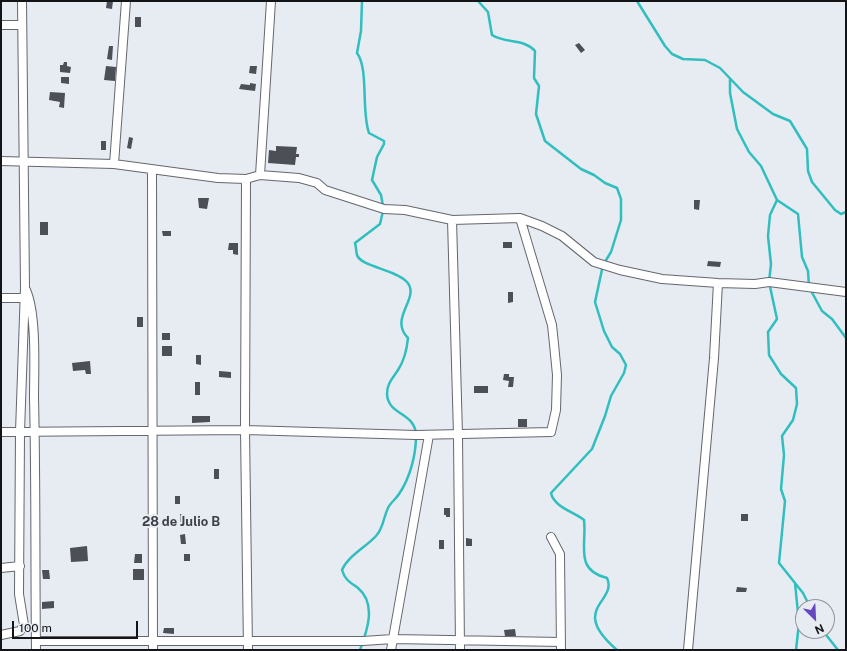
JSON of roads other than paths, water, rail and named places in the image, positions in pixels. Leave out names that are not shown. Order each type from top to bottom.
[{"type":"street","points":[[1,635],[20,631],[24,625],[19,594],[20,432],[25,288],[22,1]]},
{"type":"street","points":[[114,164],[126,1]]},
{"type":"street","points":[[260,175],[271,1]]},
{"type":"street","points":[[1,25],[22,25]]},
{"type":"street","points":[[1,161],[114,164],[218,178],[246,179],[260,175],[299,178],[317,183],[325,190],[384,209],[405,210],[452,220],[520,218],[542,226],[562,236],[594,262],[662,279],[718,283],[755,284],[769,282],[846,292]]},
{"type":"street","points":[[152,170],[153,646]]},
{"type":"street","points":[[246,179],[245,430],[248,650]]},
{"type":"street","points":[[1,432],[245,430],[429,435],[551,432],[556,410],[557,375],[552,325],[520,218]]},
{"type":"street","points":[[452,220],[458,434],[460,646]]},
{"type":"street","points":[[688,650],[713,373],[718,283]]},
{"type":"street","points":[[25,288],[30,300],[32,312],[35,432],[36,650]]},
{"type":"street","points":[[1,298],[24,298]]},
{"type":"street","points":[[391,650],[429,435]]},
{"type":"street","points":[[36,641],[153,646],[248,641],[363,641],[393,639],[460,646],[561,646],[560,554],[551,537]]},
{"type":"street","points":[[1,568],[20,566]]},
{"type":"waterway","points":[[362,1],[361,31],[357,53],[361,60],[363,69],[365,113],[369,133],[384,141],[384,144],[377,157],[372,180],[381,195],[383,206]]},
{"type":"waterway","points":[[478,1],[488,12],[492,35],[497,38],[525,44],[535,51],[534,78],[539,86],[536,114],[545,141],[581,169],[617,188],[621,199],[621,220],[611,252],[603,265],[595,302],[604,331],[612,347],[620,354],[626,365],[624,373],[611,396],[592,449],[551,493],[553,498],[560,506],[584,520],[584,555],[586,563],[590,569],[607,578],[609,586],[595,615],[596,624],[603,636],[617,650]]},
{"type":"waterway","points":[[637,1],[665,46],[672,54],[683,59],[705,60],[720,68],[743,92],[773,114],[790,121],[807,149],[808,171],[812,182],[835,210],[841,214],[846,212]]},
{"type":"waterway","points":[[730,80],[730,93],[737,129],[749,152],[761,166],[777,200],[770,215],[768,236],[771,264],[769,282],[777,319],[768,332],[769,355],[781,374],[796,388],[797,404],[793,420],[782,436],[784,455],[781,489],[785,501],[779,563],[803,593],[806,599]]},
{"type":"waterway","points":[[777,200],[798,214],[802,257],[808,271],[809,287],[822,311],[832,319],[846,338]]},
{"type":"waterway","points":[[360,650],[369,618],[369,610],[364,594],[346,579],[342,570],[348,560],[379,533],[389,506],[398,496],[406,481],[412,466],[416,443],[415,428],[412,422],[392,406],[387,394],[389,384],[404,359],[406,350],[408,338],[403,331],[401,323],[410,295],[410,288],[407,282],[402,278],[360,259],[357,255],[355,243],[380,224],[383,211]]},
{"type":"waterway","points":[[795,583],[799,623],[796,650]]},
{"type":"waterway","points":[[829,639],[838,650]]},
{"type":"district","name":"28 de Julio B","points":[[181,522]]}]
